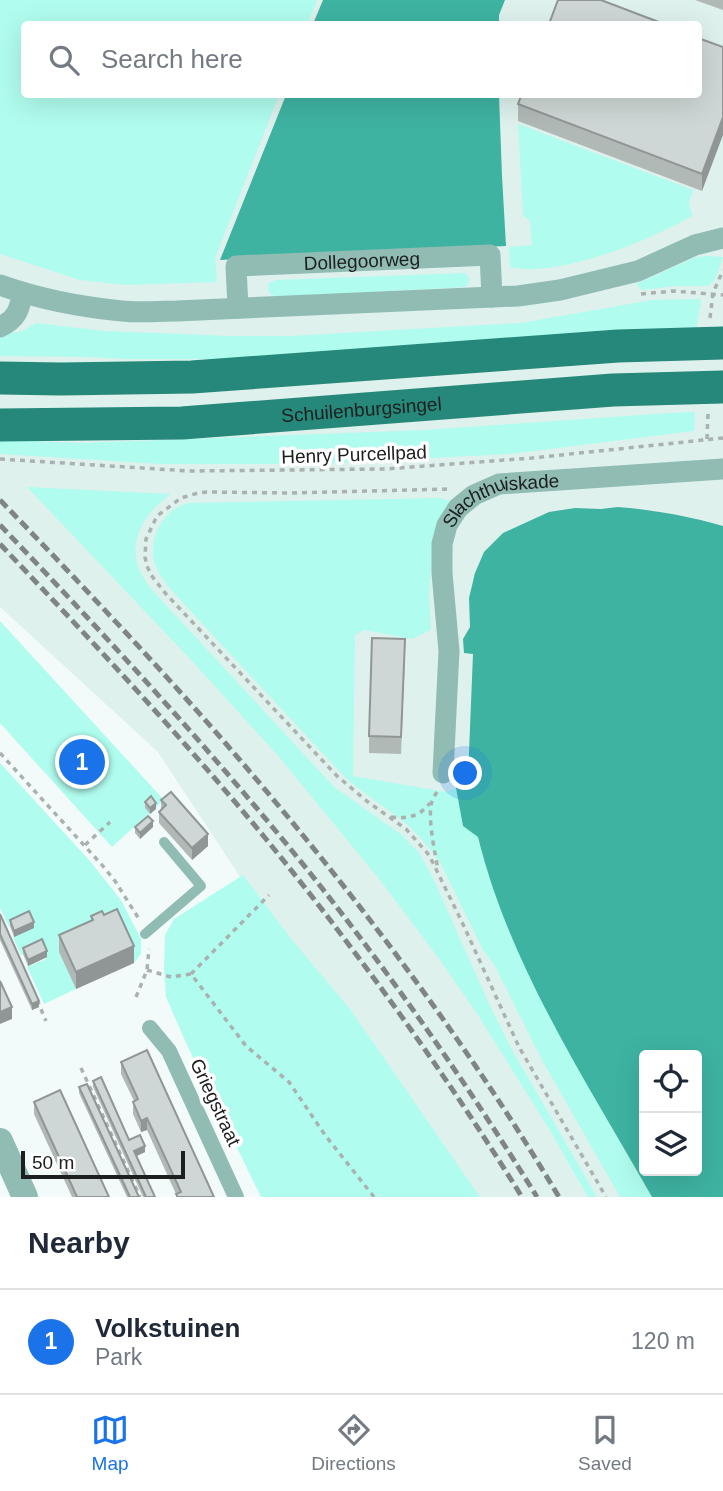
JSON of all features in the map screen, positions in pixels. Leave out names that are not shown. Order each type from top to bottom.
[{"type":"main road","points":[[0,378],[192,377],[618,346],[723,343]]},
{"type":"main road","name":"Schuilenburgsingel","points":[[0,425],[182,422],[613,390],[723,387]]},
{"type":"street","points":[[0,285],[73,304],[124,312],[518,296],[560,290],[638,271],[695,245],[723,238]]},
{"type":"street","name":"Dollegoorweg","points":[[238,308],[236,266],[490,255],[492,297]]},
{"type":"street","points":[[0,327],[10,322],[19,311],[23,293]]},
{"type":"street","name":"Slachthuiskade","points":[[443,773],[449,652],[441,554],[447,526],[458,508],[483,490],[508,483],[723,470]]},
{"type":"street","name":"Griegstraat","points":[[150,1028],[169,1051],[236,1197]]},
{"type":"street","points":[[0,1141],[25,1197]]},
{"type":"lane","points":[[145,934],[201,886],[164,842]]},
{"type":"path","points":[[713,293],[723,270]]},
{"type":"path","name":"Henry Purcellpad","points":[[0,459],[190,471],[386,469],[531,458],[723,438]]},
{"type":"path","points":[[466,500],[461,494],[446,489],[198,493],[181,498],[166,508],[153,523],[146,539],[147,566],[166,594],[337,776],[415,837],[429,855],[519,1047],[606,1197]]},
{"type":"path","points":[[0,754],[85,845],[115,881],[137,915],[150,952],[147,970],[136,997]]},
{"type":"path","points":[[389,817],[411,817],[426,809],[441,783],[443,773]]},
{"type":"path","points":[[432,802],[433,845],[439,874]]},
{"type":"path","points":[[85,845],[110,822]]},
{"type":"path","points":[[147,970],[171,977],[191,974],[269,895]]},
{"type":"path","points":[[191,974],[246,1046],[289,1082],[325,1135],[374,1197]]},
{"type":"path","points":[[34,993],[46,1020]]},
{"type":"path","points":[[81,1068],[140,1197]]},
{"type":"shaded area","points":[[0,0],[723,0],[723,1197],[450,1197],[158,752],[0,607]]},
{"type":"shaded area","points":[[0,0],[317,0],[308,21],[21,21],[21,98],[278,98],[215,258],[217,282],[126,285],[80,280],[0,254]]},
{"type":"shaded area","points":[[323,0],[505,0],[499,21],[314,21]]},
{"type":"shaded area","points":[[285,98],[499,98],[506,246],[220,260]]},
{"type":"shaded area","points":[[518,124],[693,190],[689,202],[692,216],[632,244],[586,260],[540,269],[510,267],[509,247],[532,245],[530,221],[523,215]]},
{"type":"shaded area","points":[[696,257],[723,257],[716,278],[708,286],[642,290],[636,284]]},
{"type":"shaded area","points":[[465,273],[469,282],[465,287],[277,297],[271,295],[268,290],[269,283],[276,280]]},
{"type":"shaded area","points":[[652,300],[701,301],[696,329],[259,359],[0,356],[0,335],[22,331],[36,323],[105,331],[290,336],[521,323]]},
{"type":"shaded area","points":[[695,412],[694,431],[510,454],[317,464],[162,464],[0,454],[0,440],[82,443],[425,430]]},
{"type":"shaded area","points":[[27,487],[171,494],[146,518],[137,539],[135,550],[144,578],[334,787],[402,835],[419,853],[512,1050],[597,1197],[588,1197],[478,1015],[380,880],[280,758]]},
{"type":"shaded area","points":[[441,498],[453,502],[433,539],[429,597],[431,630],[412,639],[364,630],[355,635],[353,776],[446,792],[456,788],[463,826],[478,837],[492,885],[530,978],[577,1067],[652,1197],[620,1197],[542,1060],[433,852],[404,822],[342,774],[172,591],[159,573],[153,551],[158,528],[173,510],[188,503]]},
{"type":"shaded area","points":[[618,507],[645,510],[723,526],[723,1197],[652,1197],[640,1176],[702,1176],[702,1050],[639,1050],[639,1174],[530,978],[492,885],[478,837],[463,826],[456,788],[457,777],[468,777],[473,654],[464,653],[463,639],[470,627],[469,598],[475,573],[484,552],[503,533],[549,512],[575,508]]},
{"type":"shaded area","points":[[0,621],[164,800],[112,847],[0,723]]},
{"type":"shaded area","points":[[0,763],[89,860],[121,900],[141,939],[141,954],[134,963],[117,926],[60,952],[76,989],[44,1004],[27,967],[46,959],[41,946],[21,955],[13,937],[32,928],[27,918],[9,927],[0,908]]},
{"type":"shaded area","points":[[243,875],[292,940],[350,1009],[480,1197],[261,1197],[166,997],[164,969],[165,935],[174,919]]},
{"type":"building","points":[[558,0],[601,0],[656,21],[550,21]]},
{"type":"building","points":[[702,39],[723,47],[723,117],[702,174],[518,104],[520,98],[702,98]]},
{"type":"building","points":[[372,638],[405,639],[401,737],[369,736]]},
{"type":"building","points":[[171,792],[208,834],[192,848],[159,812],[166,805],[161,800]]},
{"type":"building","points":[[151,796],[156,803],[150,808],[145,802]]},
{"type":"building","points":[[148,816],[153,821],[140,833],[135,827]]},
{"type":"building","points":[[117,909],[134,946],[76,972],[59,935],[93,920],[91,916],[102,911],[104,915]]},
{"type":"building","points":[[29,911],[34,922],[14,931],[10,920]]},
{"type":"building","points":[[0,914],[39,1001],[32,1004],[0,934]]},
{"type":"building","points":[[42,939],[47,951],[28,960],[23,948]]},
{"type":"building","points":[[0,981],[12,1007],[0,1012]]},
{"type":"building","points":[[147,1050],[214,1197],[178,1197],[176,1194],[181,1192],[147,1118],[141,1121],[133,1102],[138,1099],[121,1062]]},
{"type":"building","points":[[101,1077],[129,1140],[140,1135],[145,1146],[134,1151],[155,1197],[146,1197],[93,1081]]},
{"type":"building","points":[[87,1084],[139,1197],[130,1197],[79,1087]]},
{"type":"building","points":[[60,1090],[109,1197],[77,1197],[34,1102]]},
{"type":"railway","points":[[0,500],[172,683],[317,852],[444,1020],[559,1197]]},
{"type":"railway","points":[[0,525],[158,695],[310,873],[428,1032],[537,1197]]},
{"type":"railway","points":[[0,544],[169,726],[301,882],[432,1059],[522,1197]]},
{"type":"place","name":"Volkstuinen","points":[[82,762]]}]
